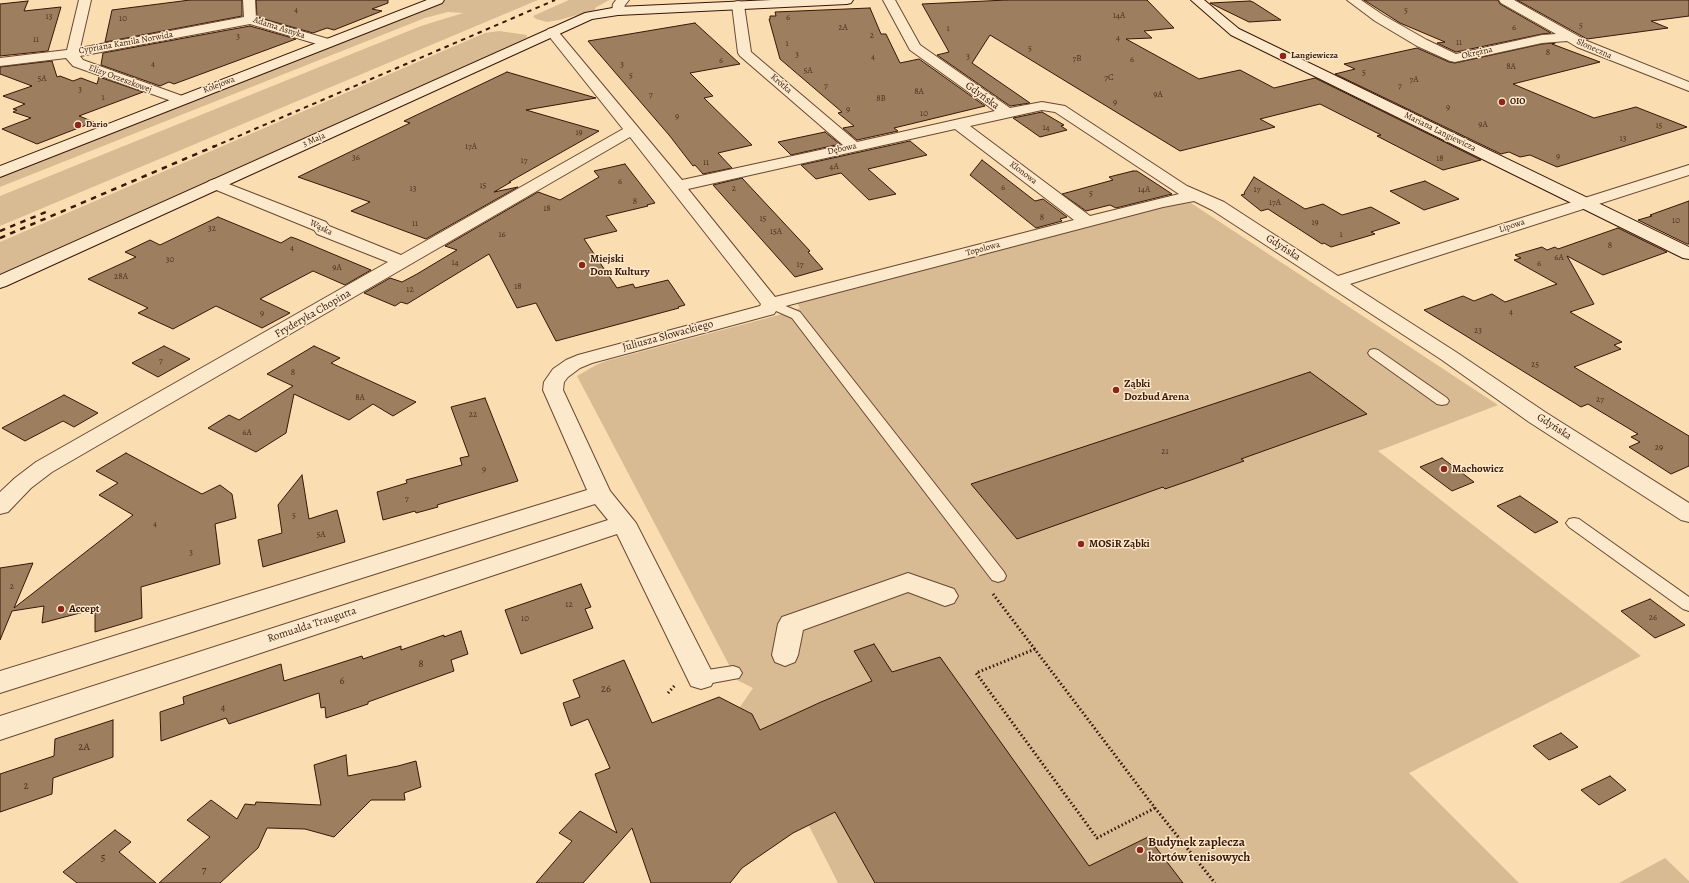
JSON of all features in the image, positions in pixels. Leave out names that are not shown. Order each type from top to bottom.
[{"type":"street","points":[[73,52],[85,0]]},
{"type":"street","name":"Adama Asnyka","points":[[249,0],[250,20],[327,43]]},
{"type":"street","name":"Kolejowa","points":[[1,170],[438,0]]},
{"type":"street","name":"3 Maja","points":[[0,282],[588,16],[621,6],[738,5],[847,0]]},
{"type":"street","name":"Gdyńska","points":[[889,0],[915,47],[1007,113],[1042,106],[1060,109],[1174,184],[1195,196],[1218,206],[1449,356],[1531,420],[1689,514]]},
{"type":"street","name":"Mariana Langiewicza","points":[[1197,0],[1234,32],[1689,254]]},
{"type":"street","name":"Okrężna","points":[[1353,0],[1379,18],[1422,43],[1455,58],[1542,39],[1567,36]]},
{"type":"street","name":"Słoneczna","points":[[1505,0],[1567,36],[1600,52],[1689,87]]},
{"type":"street","name":"Krótka","points":[[738,5],[746,53],[854,147]]},
{"type":"street","name":"Cypriana Kamila Norwida","points":[[0,62],[73,52],[250,20]]},
{"type":"street","points":[[552,32],[678,186],[771,304]]},
{"type":"street","name":"Elizy Orzeszkowej","points":[[73,52],[73,58],[78,63],[86,67],[180,100]]},
{"type":"street","name":"Dębowa","points":[[678,186],[1007,113]]},
{"type":"street","name":"Klonowa","points":[[958,124],[1088,222]]},
{"type":"street","name":"Fryderyka Chopina","points":[[0,506],[23,483],[44,467],[632,130]]},
{"type":"street","name":"Lipowa","points":[[1336,282],[1689,170]]},
{"type":"street","name":"Wąska","points":[[215,184],[320,226],[323,230],[404,262]]},
{"type":"street","name":"Topolowa","points":[[771,304],[1162,202],[1195,196]]},
{"type":"street","name":"Juliusza Słowackiego","points":[[701,678],[624,523],[600,494],[553,390],[554,382],[560,373],[573,364],[586,359],[767,310],[771,304]]},
{"type":"street","points":[[0,682],[600,494]]},
{"type":"street","name":"Romualda Traugutta","points":[[0,728],[624,523]]},
{"type":"street","points":[[785,655],[791,624],[908,582],[945,596]]},
{"type":"lane","points":[[771,304],[796,315],[998,576]]},
{"type":"lane","points":[[1374,352],[1442,401]]},
{"type":"lane","points":[[1574,523],[1689,605]]},
{"type":"lane","points":[[701,678],[733,673]]},
{"type":"path","points":[[990,590],[1155,808],[1215,883]]},
{"type":"path","points":[[1035,649],[976,673],[1097,838],[1155,808]]},
{"type":"path","points":[[668,693],[676,683],[677,678]]},
{"type":"shaded area","points":[[446,0],[538,0],[0,226],[0,196],[421,26],[463,13],[448,12],[425,18],[0,187],[0,177]]},
{"type":"shaded area","points":[[569,0],[609,0],[595,8],[595,10],[559,20],[547,22],[536,19],[533,16]]},
{"type":"shaded area","points":[[499,31],[527,35],[526,38],[0,275],[0,242],[485,33]]},
{"type":"shaded area","name":"MOSiR Ząbki","points":[[1191,203],[1498,405],[1378,451],[1641,656],[1409,773],[1519,883],[838,883],[752,714],[740,707],[753,688],[737,680],[577,376],[606,361],[790,312],[800,308],[797,303],[802,300],[1166,204]]},
{"type":"shaded area","points":[[1665,858],[1689,881],[1689,883],[1619,883]]},
{"type":"building","points":[[190,0],[242,0],[242,16],[105,42],[112,10]]},
{"type":"building","points":[[256,0],[388,0],[388,3],[372,9],[382,11],[334,30],[327,28],[313,33],[257,17]]},
{"type":"building","points":[[1007,0],[1147,0],[1174,28],[1144,31],[1152,38],[1126,39],[1199,79],[1240,70],[1274,88],[1315,78],[1481,160],[1443,170],[1377,136],[1381,135],[1320,104],[1260,119],[1275,127],[1180,151],[990,35],[972,63],[1030,103],[1010,106],[937,55],[949,52],[922,4]]},
{"type":"building","points":[[1364,0],[1498,0],[1500,4],[1551,33],[1456,52],[1437,43],[1445,42],[1400,23]]},
{"type":"building","points":[[1517,0],[1689,0],[1689,16],[1651,21],[1668,28],[1587,39]]},
{"type":"building","points":[[28,1],[24,11],[61,7],[48,51],[0,56],[0,4]]},
{"type":"building","points":[[1250,1],[1281,20],[1249,22],[1210,3]]},
{"type":"building","points":[[870,8],[881,34],[886,34],[900,63],[919,59],[985,106],[894,128],[898,131],[857,140],[843,128],[854,126],[838,113],[842,112],[780,59],[769,19],[770,16],[776,16],[775,12]]},
{"type":"building","points":[[695,23],[740,64],[690,73],[713,96],[704,98],[752,145],[718,153],[732,168],[703,174],[695,165],[693,166],[669,135],[588,41]]},
{"type":"building","points":[[250,26],[296,39],[174,84],[169,82],[160,86],[101,65],[103,53]]},
{"type":"building","points":[[1555,43],[1552,44],[1600,62],[1513,84],[1594,118],[1636,107],[1687,127],[1557,167],[1530,155],[1520,157],[1509,152],[1501,154],[1335,74],[1355,69],[1344,64],[1417,48],[1449,62],[1455,63],[1542,44]]},
{"type":"building","points":[[52,61],[57,77],[60,76],[73,81],[81,78],[97,84],[99,77],[143,92],[79,116],[94,122],[37,144],[2,129],[31,118],[13,112],[17,110],[13,109],[25,104],[3,96],[32,86],[0,74],[0,67]]},
{"type":"building","points":[[507,72],[596,98],[526,110],[599,131],[494,192],[518,187],[426,239],[351,211],[370,202],[298,177],[410,123],[404,121]]},
{"type":"building","points":[[1042,112],[1064,125],[1061,126],[1067,130],[1040,137],[1013,118]]},
{"type":"building","points":[[825,132],[840,144],[791,155],[778,142]]},
{"type":"building","points":[[910,141],[927,155],[868,169],[896,194],[869,200],[841,173],[816,179],[801,165]]},
{"type":"building","points":[[982,160],[1035,201],[1043,199],[1067,217],[1060,219],[1062,221],[1036,228],[970,175]]},
{"type":"building","points":[[625,164],[655,203],[606,216],[617,231],[584,239],[617,288],[633,284],[635,288],[668,280],[685,305],[678,307],[679,308],[556,341],[536,303],[517,308],[489,254],[407,304],[401,302],[395,306],[364,293],[390,278],[402,282],[417,274],[457,250],[445,246],[538,192],[560,200],[599,177],[594,171]]},
{"type":"building","points":[[1137,171],[1172,194],[1116,208],[1110,205],[1086,211],[1062,194],[1113,180],[1109,177]]},
{"type":"building","points":[[1254,177],[1305,209],[1323,204],[1342,215],[1371,207],[1400,223],[1371,232],[1375,234],[1331,247],[1324,243],[1322,244],[1268,209],[1261,211],[1241,195],[1245,194],[1244,193]]},
{"type":"building","points":[[742,178],[810,251],[808,252],[823,269],[795,277],[713,185]]},
{"type":"building","points":[[1425,181],[1459,199],[1424,210],[1390,191]]},
{"type":"building","points":[[1689,201],[1689,244],[1638,220],[1652,216],[1650,215]]},
{"type":"building","points":[[218,217],[281,243],[291,237],[297,239],[371,270],[345,285],[313,271],[260,299],[290,313],[262,328],[216,306],[173,329],[138,313],[148,308],[88,279],[136,257],[125,252],[150,240],[160,245]]},
{"type":"building","points":[[1618,228],[1667,252],[1603,275],[1567,256],[1594,304],[1570,312],[1622,342],[1614,345],[1621,349],[1574,367],[1689,436],[1689,466],[1671,474],[1629,447],[1640,442],[1631,437],[1638,434],[1588,404],[1581,407],[1424,310],[1463,296],[1474,301],[1492,294],[1505,302],[1557,284],[1514,260],[1521,258],[1515,255],[1542,247],[1547,250],[1555,247],[1558,249]]},
{"type":"building","points":[[164,346],[190,359],[158,377],[132,363]]},
{"type":"building","points":[[314,346],[340,358],[331,363],[416,402],[393,416],[373,404],[349,420],[294,394],[286,433],[256,452],[208,428],[229,415],[239,420],[293,386],[267,374]]},
{"type":"building","points":[[1310,372],[1367,414],[1241,459],[1244,461],[1191,480],[1165,489],[1163,487],[1017,539],[971,484]]},
{"type":"building","points":[[64,395],[98,413],[74,427],[63,421],[25,441],[2,428]]},
{"type":"building","points":[[485,398],[518,481],[437,505],[438,507],[416,513],[415,511],[383,520],[377,492],[407,483],[406,480],[462,465],[460,458],[469,456],[451,407]]},
{"type":"building","points":[[126,453],[202,494],[220,485],[232,494],[236,518],[215,524],[220,564],[141,587],[142,618],[95,632],[95,609],[42,623],[44,606],[12,611],[0,640],[0,568],[33,563],[14,608],[133,515],[99,495],[118,483],[96,471]]},
{"type":"building","points":[[1442,458],[1474,482],[1452,491],[1420,467]]},
{"type":"building","points":[[302,475],[309,519],[337,510],[345,542],[263,567],[258,540],[282,533],[278,505]]},
{"type":"building","points":[[1520,496],[1558,522],[1535,533],[1497,506]]},
{"type":"building","points":[[581,584],[591,607],[585,609],[593,628],[521,654],[505,610]]},
{"type":"building","points":[[1650,599],[1685,625],[1655,638],[1621,611]]},
{"type":"building","points":[[461,631],[468,654],[451,660],[454,671],[368,702],[368,704],[326,718],[325,707],[321,708],[319,693],[229,724],[226,718],[161,741],[160,712],[184,704],[183,697],[281,664],[284,681],[362,656],[363,659],[401,646],[401,650],[444,635],[444,637]]},
{"type":"building","points":[[874,644],[892,672],[940,657],[1089,866],[1148,837],[1183,883],[875,883],[835,812],[793,833],[742,868],[730,883],[651,883],[632,828],[583,883],[536,883],[572,841],[559,833],[580,811],[617,833],[595,774],[610,768],[588,719],[571,726],[563,703],[580,697],[573,680],[624,660],[652,723],[719,697],[752,714],[760,730],[821,702],[872,681],[854,651]]},
{"type":"building","points":[[113,720],[113,757],[53,778],[52,794],[0,812],[0,774],[54,756],[55,739]]},
{"type":"building","points":[[1561,733],[1578,747],[1549,760],[1533,746]]},
{"type":"building","points":[[346,755],[348,776],[416,761],[421,787],[404,793],[405,800],[371,800],[334,837],[305,829],[267,828],[258,848],[220,883],[159,883],[210,837],[187,820],[211,800],[237,819],[245,804],[255,805],[256,802],[321,805],[314,765]]},
{"type":"building","points":[[1610,776],[1626,790],[1599,805],[1581,790]]},
{"type":"building","points":[[115,830],[131,842],[119,852],[156,883],[77,883],[63,872]]},
{"type":"railway","points":[[213,147],[555,0]]},
{"type":"railway","points":[[0,238],[215,146]]},
{"type":"railway","points":[[0,231],[46,212]]},
{"type":"place","name":"Langiewicza","points":[[1283,56]]},
{"type":"place","name":"OIO","points":[[1502,102]]},
{"type":"place","name":"Dario","points":[[78,125]]},
{"type":"place","name":"Miejski Dom Kultury","points":[[582,265]]},
{"type":"place","name":"Ząbki Dozbud Arena","points":[[1116,390]]},
{"type":"place","name":"Machowicz","points":[[1444,469]]},
{"type":"place","name":"MOSiR Ząbki","points":[[1081,544]]},
{"type":"place","name":"Accept","points":[[61,609]]},
{"type":"place","name":"Budynek zaplecza kortów tenisowych","points":[[1140,850]]}]
